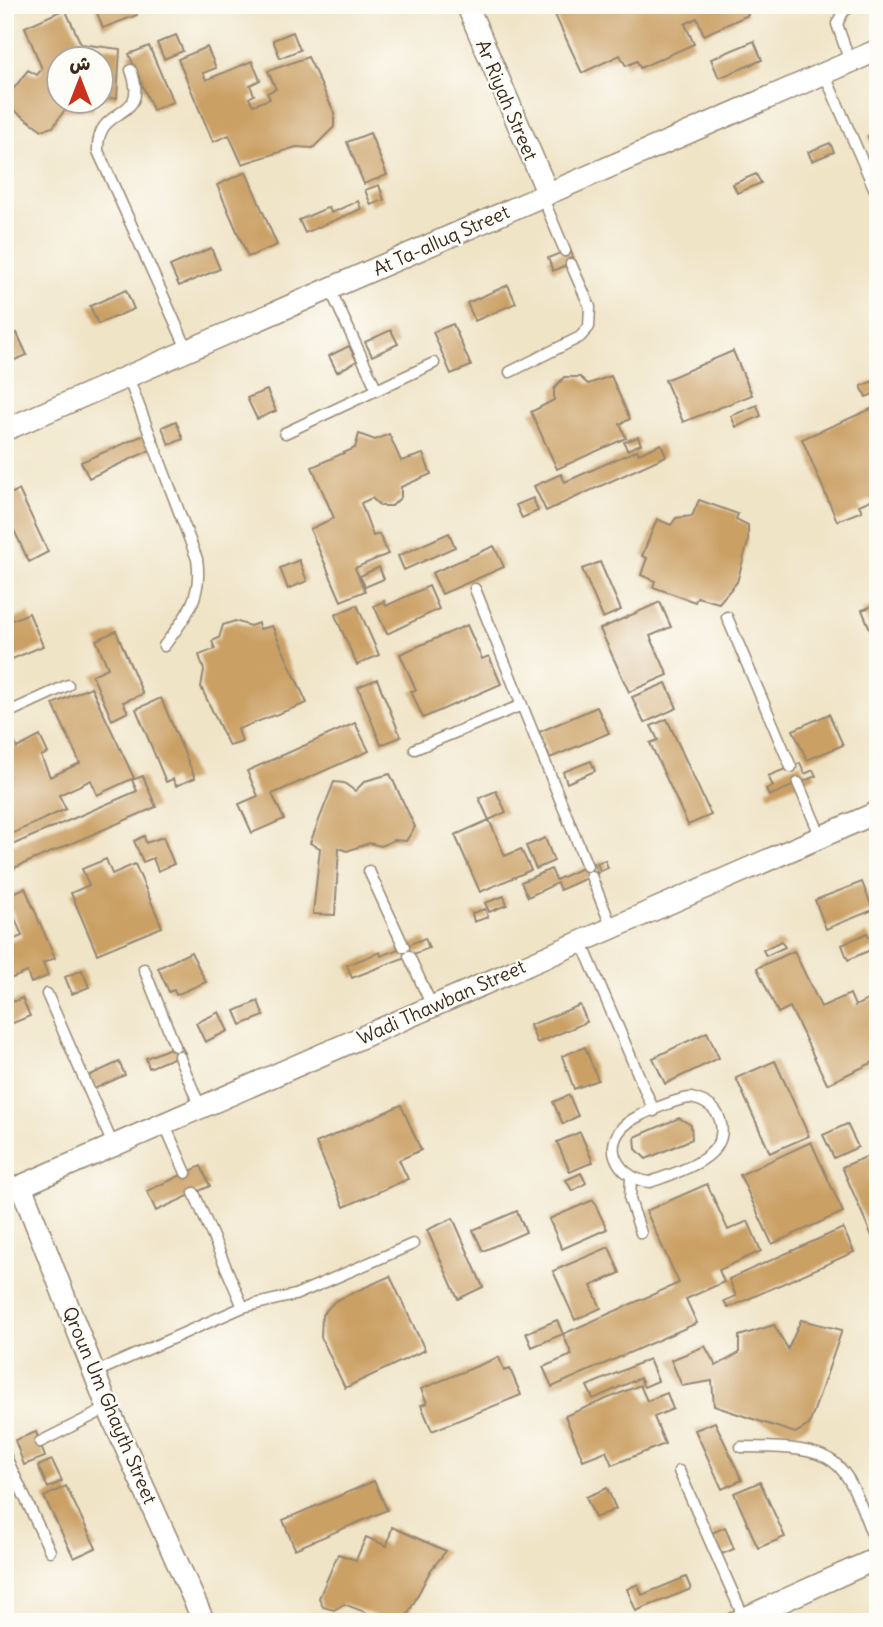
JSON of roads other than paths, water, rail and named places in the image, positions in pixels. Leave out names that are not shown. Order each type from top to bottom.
[{"type":"street","name":"Ar Riyah Street","points":[[467,5],[545,195]]},
{"type":"street","name":"At Ta-alluq Street","points":[[5,430],[878,50]]},
{"type":"street","name":"Wadi Thawban Street","points":[[13,1189],[878,812]]},
{"type":"street","name":"Qroun Um Ghayth Street","points":[[13,1189],[204,1622]]},
{"type":"street","points":[[740,1620],[878,1558]]},
{"type":"lane","points":[[850,62],[837,24],[843,12],[853,5]]},
{"type":"lane","points":[[131,70],[138,92],[134,100],[104,125],[98,151],[188,351]]},
{"type":"lane","points":[[824,73],[878,197]]},
{"type":"lane","points":[[545,195],[565,251]]},
{"type":"lane","points":[[510,372],[580,337],[589,327],[592,314],[571,264]]},
{"type":"lane","points":[[330,289],[377,390]]},
{"type":"lane","points":[[285,433],[435,363]]},
{"type":"lane","points":[[128,377],[197,559],[200,577],[193,608],[164,646]]},
{"type":"lane","points":[[475,589],[612,928]]},
{"type":"lane","points":[[727,617],[792,767]]},
{"type":"lane","points":[[7,710],[68,685]]},
{"type":"lane","points":[[415,749],[522,705]]},
{"type":"lane","points":[[798,783],[821,837]]},
{"type":"lane","points":[[369,871],[432,1006]]},
{"type":"lane","points":[[581,941],[654,1111]]},
{"type":"lane","points":[[144,969],[200,1107]]},
{"type":"lane","points":[[47,994],[113,1145]]},
{"type":"lane","points":[[682,1099],[701,1100],[715,1111],[720,1118],[721,1137],[718,1146],[706,1158],[650,1182],[631,1177],[618,1163],[615,1154],[617,1135],[631,1121],[682,1099]]},
{"type":"lane","points":[[164,1123],[186,1173]]},
{"type":"lane","points":[[631,1177],[630,1200],[641,1233]]},
{"type":"lane","points":[[194,1193],[243,1307]]},
{"type":"lane","points":[[94,1373],[243,1307],[295,1295],[413,1244]]},
{"type":"lane","points":[[40,1442],[108,1408]]},
{"type":"lane","points":[[741,1447],[796,1447],[832,1460],[846,1472],[878,1551]]},
{"type":"lane","points":[[19,1451],[6,1455],[50,1551]]},
{"type":"lane","points":[[679,1471],[740,1620]]}]
